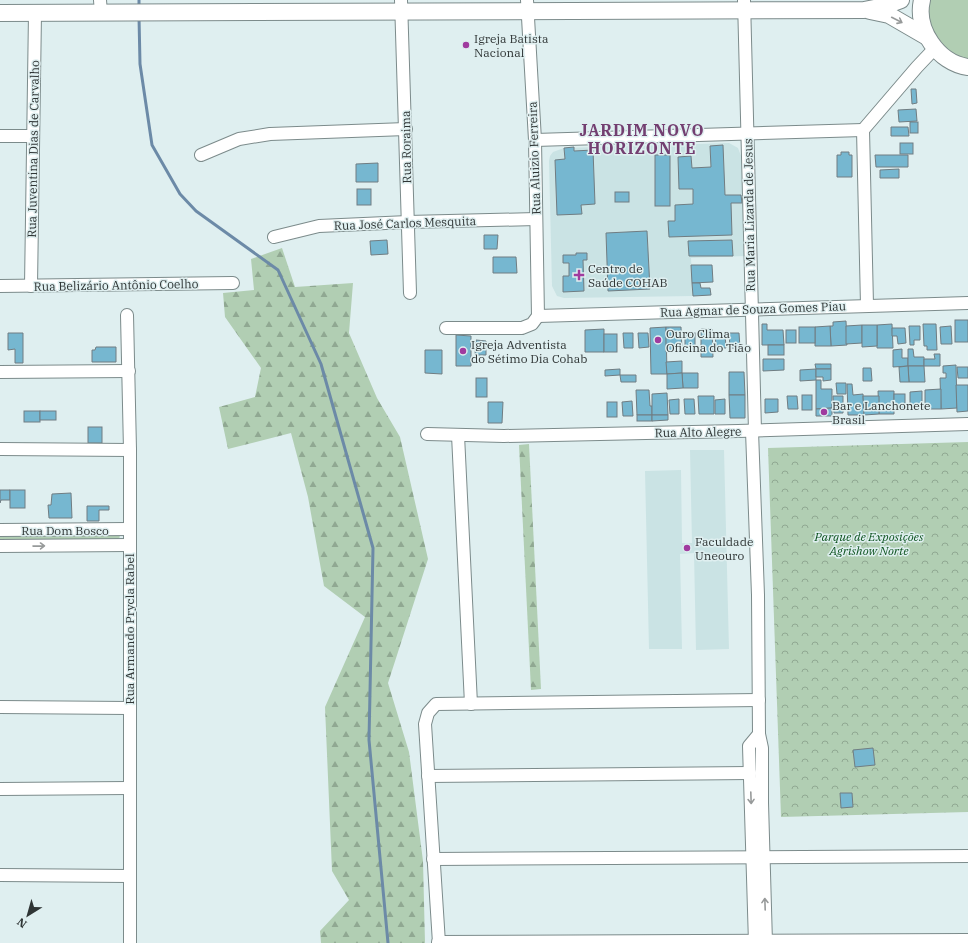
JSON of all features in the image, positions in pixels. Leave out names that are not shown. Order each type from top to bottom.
[{"type":"street","points":[[864,10],[885,6],[901,0]]},
{"type":"street","points":[[922,0],[922,21],[931,43]]},
{"type":"street","points":[[0,13],[35,12],[100,6],[132,13],[401,5],[745,5],[864,10],[889,15],[931,43],[949,60],[968,67]]},
{"type":"street","name":"Rua Roraima","points":[[401,5],[410,293]]},
{"type":"street","name":"Rua Maria Lizarda de Jesus","points":[[745,5],[752,310],[753,431],[758,594],[759,734],[762,748],[758,857]]},
{"type":"street","name":"Rua Aluizio Ferreira","points":[[527,6],[535,140],[538,316]]},
{"type":"street","name":"Rua Juventina Dias de Carvalho","points":[[31,286],[35,12]]},
{"type":"street","points":[[867,305],[863,130],[912,72],[931,43]]},
{"type":"street","points":[[200,155],[239,139],[270,134],[406,129]]},
{"type":"street","points":[[535,140],[748,135],[863,130]]},
{"type":"street","points":[[0,136],[33,136]]},
{"type":"street","name":"Rua José Carlos Mesquita","points":[[274,236],[319,226],[536,219]]},
{"type":"street","name":"Rua Belizário Antônio Coelho","points":[[0,286],[233,283]]},
{"type":"street","name":"Rua Agmar de Souza Gomes Piau","points":[[538,316],[968,303]]},
{"type":"street","name":"Rua Armando Prycla Rabel","points":[[127,315],[130,450],[130,943]]},
{"type":"street","points":[[446,328],[522,328],[532,324],[538,316]]},
{"type":"street","points":[[0,372],[129,371]]},
{"type":"street","name":"Rua Alto Alegre","points":[[427,434],[512,436],[753,431],[968,424]]},
{"type":"street","points":[[458,435],[471,704]]},
{"type":"street","points":[[0,449],[130,450]]},
{"type":"street","name":"Rua Dom Bosco","points":[[0,530],[129,529]]},
{"type":"street","name":"Rua Dom Bosco","points":[[0,546],[129,545]]},
{"type":"street","points":[[759,700],[436,704],[431,708],[425,724],[438,943],[968,940]]},
{"type":"street","points":[[0,707],[129,708]]},
{"type":"street","points":[[759,734],[749,746],[758,857],[761,942]]},
{"type":"street","points":[[428,776],[750,773]]},
{"type":"street","points":[[0,789],[129,788]]},
{"type":"street","points":[[433,859],[968,856]]},
{"type":"street","points":[[0,876],[130,876]]},
{"type":"shaded area","points":[[729,143],[738,148],[741,156],[744,256],[691,258],[693,296],[564,298],[557,296],[552,286],[549,161],[553,152],[564,148]]},
{"type":"shaded area","name":"Faculdade Uneouro","points":[[690,450],[724,450],[729,649],[696,650],[694,553],[680,554],[682,649],[649,649],[645,471],[681,470],[682,543],[692,543]]},
{"type":"green space","points":[[929,0],[968,0],[968,61],[944,49],[935,37],[928,15]]},
{"type":"green space","points":[[282,248],[295,287],[353,283],[349,333],[377,398],[400,437],[428,559],[388,683],[409,752],[423,861],[425,943],[321,943],[320,931],[349,900],[332,871],[325,707],[365,617],[324,586],[308,497],[291,433],[228,449],[219,407],[255,397],[261,368],[225,317],[223,293],[254,290],[251,259]]},
{"type":"green space","name":"Parque de Exposições Agrishow Norte","points":[[968,442],[968,812],[781,817],[768,448]]},
{"type":"green space","points":[[529,444],[541,689],[531,690],[519,445]]},
{"type":"green space","points":[[118,534],[120,537],[118,539],[0,540],[0,535]]},
{"type":"building","points":[[911,89],[916,89],[917,103],[912,104]]},
{"type":"building","points":[[916,109],[917,121],[899,122],[898,110]]},
{"type":"building","points":[[910,122],[918,122],[918,133],[910,133]]},
{"type":"building","points":[[891,127],[908,127],[909,136],[891,136]]},
{"type":"building","points":[[900,143],[913,143],[913,154],[900,154]]},
{"type":"building","points":[[723,145],[725,195],[741,195],[742,203],[731,203],[732,235],[669,237],[668,221],[675,221],[675,205],[693,204],[693,189],[679,189],[678,157],[691,156],[692,168],[711,167],[710,146]]},
{"type":"building","points":[[574,147],[574,151],[593,150],[595,204],[581,205],[582,214],[557,215],[555,160],[565,159],[564,148]]},
{"type":"building","points":[[841,152],[849,152],[849,155],[852,155],[852,177],[837,177],[837,155],[841,155]]},
{"type":"building","points":[[655,155],[670,155],[670,206],[655,206]]},
{"type":"building","points":[[875,155],[908,155],[908,167],[876,167]]},
{"type":"building","points":[[378,163],[378,182],[356,182],[356,164]]},
{"type":"building","points":[[899,169],[899,178],[880,178],[880,170]]},
{"type":"building","points":[[357,189],[371,189],[371,205],[357,205]]},
{"type":"building","points":[[615,192],[629,192],[629,202],[615,202]]},
{"type":"building","points":[[647,231],[650,289],[608,291],[606,233]]},
{"type":"building","points":[[484,235],[498,235],[497,249],[484,249]]},
{"type":"building","points":[[387,240],[388,254],[371,255],[370,241]]},
{"type":"building","points":[[732,240],[733,256],[689,256],[688,241]]},
{"type":"building","points":[[576,253],[587,253],[587,260],[583,260],[584,291],[563,292],[563,276],[569,276],[569,263],[563,263],[563,255],[576,255]]},
{"type":"building","points":[[493,257],[516,257],[517,273],[493,273]]},
{"type":"building","points":[[691,265],[712,265],[713,282],[692,283]]},
{"type":"building","points":[[692,283],[700,283],[701,288],[710,288],[711,295],[693,296]]},
{"type":"building","points":[[955,320],[968,320],[968,342],[955,342]]},
{"type":"building","points":[[846,321],[847,345],[831,346],[830,326],[833,326],[833,322]]},
{"type":"building","points":[[762,324],[767,324],[767,330],[783,330],[784,345],[762,345]]},
{"type":"building","points":[[892,324],[893,348],[877,348],[877,325]]},
{"type":"building","points":[[923,324],[936,324],[937,350],[927,350],[927,346],[924,346]]},
{"type":"building","points":[[862,325],[862,343],[846,344],[846,326]]},
{"type":"building","points":[[862,325],[877,325],[877,346],[862,347]]},
{"type":"building","points":[[830,326],[831,346],[815,346],[815,327]]},
{"type":"building","points":[[909,326],[920,326],[920,340],[914,340],[914,345],[910,345]]},
{"type":"building","points":[[951,326],[952,344],[941,344],[940,327]]},
{"type":"building","name":"Ouro Clima Oficina do Tião","points":[[666,327],[667,374],[651,374],[650,328]]},
{"type":"building","points":[[666,327],[681,327],[682,351],[666,352]]},
{"type":"building","points":[[799,327],[815,327],[815,343],[799,343]]},
{"type":"building","points":[[892,328],[905,328],[906,343],[898,344],[897,336],[892,336]]},
{"type":"building","points":[[604,329],[604,352],[585,352],[585,330]]},
{"type":"building","points":[[701,329],[712,329],[713,357],[701,357]]},
{"type":"building","points":[[786,330],[796,330],[796,343],[786,343]]},
{"type":"building","points":[[8,333],[23,333],[23,363],[15,363],[15,349],[8,350]]},
{"type":"building","points":[[623,333],[633,333],[633,348],[624,348]]},
{"type":"building","points":[[638,333],[648,333],[649,347],[639,348]]},
{"type":"building","points":[[685,333],[695,333],[695,352],[685,352]]},
{"type":"building","points":[[715,333],[725,333],[726,348],[716,348]]},
{"type":"building","points":[[729,333],[739,333],[740,348],[730,348]]},
{"type":"building","points":[[604,334],[617,334],[617,352],[604,352]]},
{"type":"building","name":"Igreja Adventista do Sétimo Dia Cohab","points":[[456,335],[471,336],[471,366],[456,366]]},
{"type":"building","points":[[476,340],[486,341],[486,355],[475,355]]},
{"type":"building","points":[[768,345],[784,345],[784,355],[768,355]]},
{"type":"building","points":[[96,347],[116,347],[116,362],[92,362],[92,350],[95,350]]},
{"type":"building","points":[[902,349],[902,358],[908,358],[908,366],[893,367],[893,350]]},
{"type":"building","points":[[908,349],[913,349],[914,357],[924,357],[924,366],[908,366]]},
{"type":"building","points":[[425,350],[442,350],[442,374],[425,373]]},
{"type":"building","points":[[934,354],[940,354],[940,366],[924,366],[924,359],[935,359]]},
{"type":"building","points":[[763,359],[784,359],[784,370],[763,371]]},
{"type":"building","points":[[682,361],[682,373],[667,374],[666,362]]},
{"type":"building","points":[[815,364],[831,364],[831,369],[816,369]]},
{"type":"building","points":[[956,365],[957,408],[941,409],[940,378],[946,378],[946,373],[943,373],[943,366]]},
{"type":"building","points":[[908,366],[924,366],[925,382],[909,382]]},
{"type":"building","points":[[908,366],[909,382],[900,382],[899,367]]},
{"type":"building","points":[[957,367],[968,367],[968,378],[958,378]]},
{"type":"building","points":[[863,368],[871,368],[872,381],[863,381]]},
{"type":"building","points":[[620,369],[620,375],[605,376],[605,370]]},
{"type":"building","points":[[816,369],[816,380],[800,381],[800,370]]},
{"type":"building","points":[[816,369],[831,369],[831,380],[823,381],[823,377],[816,377]]},
{"type":"building","points":[[729,372],[744,372],[745,395],[729,395]]},
{"type":"building","points":[[682,373],[698,373],[698,388],[683,388]]},
{"type":"building","points":[[682,373],[683,388],[667,389],[667,374]]},
{"type":"building","points":[[620,375],[636,375],[636,382],[621,382]]},
{"type":"building","points":[[476,378],[487,378],[487,397],[476,397]]},
{"type":"building","points":[[816,380],[821,380],[821,389],[832,389],[832,408],[816,409]]},
{"type":"building","points":[[836,383],[846,383],[846,394],[837,394]]},
{"type":"building","points":[[847,384],[852,384],[853,395],[863,394],[864,415],[848,415]]},
{"type":"building","points":[[956,385],[968,385],[968,411],[957,412]]},
{"type":"building","points":[[941,389],[941,409],[925,409],[925,390]]},
{"type":"building","points":[[636,390],[649,390],[652,415],[637,415]]},
{"type":"building","points":[[878,391],[894,391],[894,414],[879,414]]},
{"type":"building","points":[[922,391],[922,407],[910,407],[910,392]]},
{"type":"building","points":[[667,393],[668,415],[652,415],[652,394]]},
{"type":"building","points":[[894,394],[905,394],[905,409],[894,409]]},
{"type":"building","points":[[729,395],[745,395],[745,418],[730,418]]},
{"type":"building","points":[[802,395],[812,395],[812,410],[802,410]]},
{"type":"building","points":[[698,396],[714,396],[714,414],[699,414]]},
{"type":"building","points":[[787,396],[797,396],[798,409],[788,409]]},
{"type":"building","points":[[833,396],[843,396],[843,413],[834,413]]},
{"type":"building","points":[[863,396],[879,396],[879,414],[864,415]]},
{"type":"building","points":[[679,399],[679,414],[670,414],[669,400]]},
{"type":"building","points":[[684,399],[694,399],[695,414],[685,414]]},
{"type":"building","points":[[725,399],[725,414],[715,414],[715,400]]},
{"type":"building","points":[[765,399],[778,399],[778,412],[765,413]]},
{"type":"building","points":[[632,401],[633,416],[623,416],[622,402]]},
{"type":"building","points":[[488,402],[503,402],[502,423],[488,423]]},
{"type":"building","points":[[607,402],[617,402],[617,417],[607,417]]},
{"type":"building","name":"Bar e Lanchonete Brasil","points":[[832,408],[832,416],[816,416],[816,409]]},
{"type":"building","points":[[24,411],[40,411],[40,422],[24,422]]},
{"type":"building","points":[[40,411],[56,411],[56,420],[40,420]]},
{"type":"building","points":[[637,415],[652,415],[652,421],[637,421]]},
{"type":"building","points":[[652,415],[668,415],[668,420],[652,421]]},
{"type":"building","points":[[88,427],[102,427],[102,443],[88,443]]},
{"type":"building","points":[[0,490],[10,490],[10,500],[1,500],[0,503]]},
{"type":"building","points":[[10,490],[25,490],[25,508],[10,508]]},
{"type":"building","points":[[71,493],[72,518],[49,518],[48,505],[51,505],[52,494]]},
{"type":"building","points":[[87,506],[109,506],[109,510],[99,510],[99,521],[87,521]]},
{"type":"building","points":[[873,748],[875,765],[855,767],[853,750]]},
{"type":"building","points":[[840,793],[852,793],[853,807],[841,808]]},
{"type":"waterway","points":[[139,0],[139,7]]},
{"type":"waterway","points":[[139,17],[140,64],[152,145],[180,194],[196,211],[278,270],[321,364],[373,548],[369,740],[388,943]]},
{"type":"place","name":"Igreja Batista Nacional","points":[[466,45]]},
{"type":"place","name":"Centro de Saúde COHAB","points":[[579,275]]},
{"type":"place","name":"Ouro Clima Oficina do Tião","points":[[658,340]]},
{"type":"place","name":"Igreja Adventista do Sétimo Dia Cohab","points":[[463,351]]},
{"type":"place","name":"Bar e Lanchonete Brasil","points":[[824,412]]},
{"type":"place","name":"Faculdade Uneouro","points":[[687,548]]},
{"type":"district","name":"JARDIM NOVO HORIZONTE","points":[[642,139]]}]
